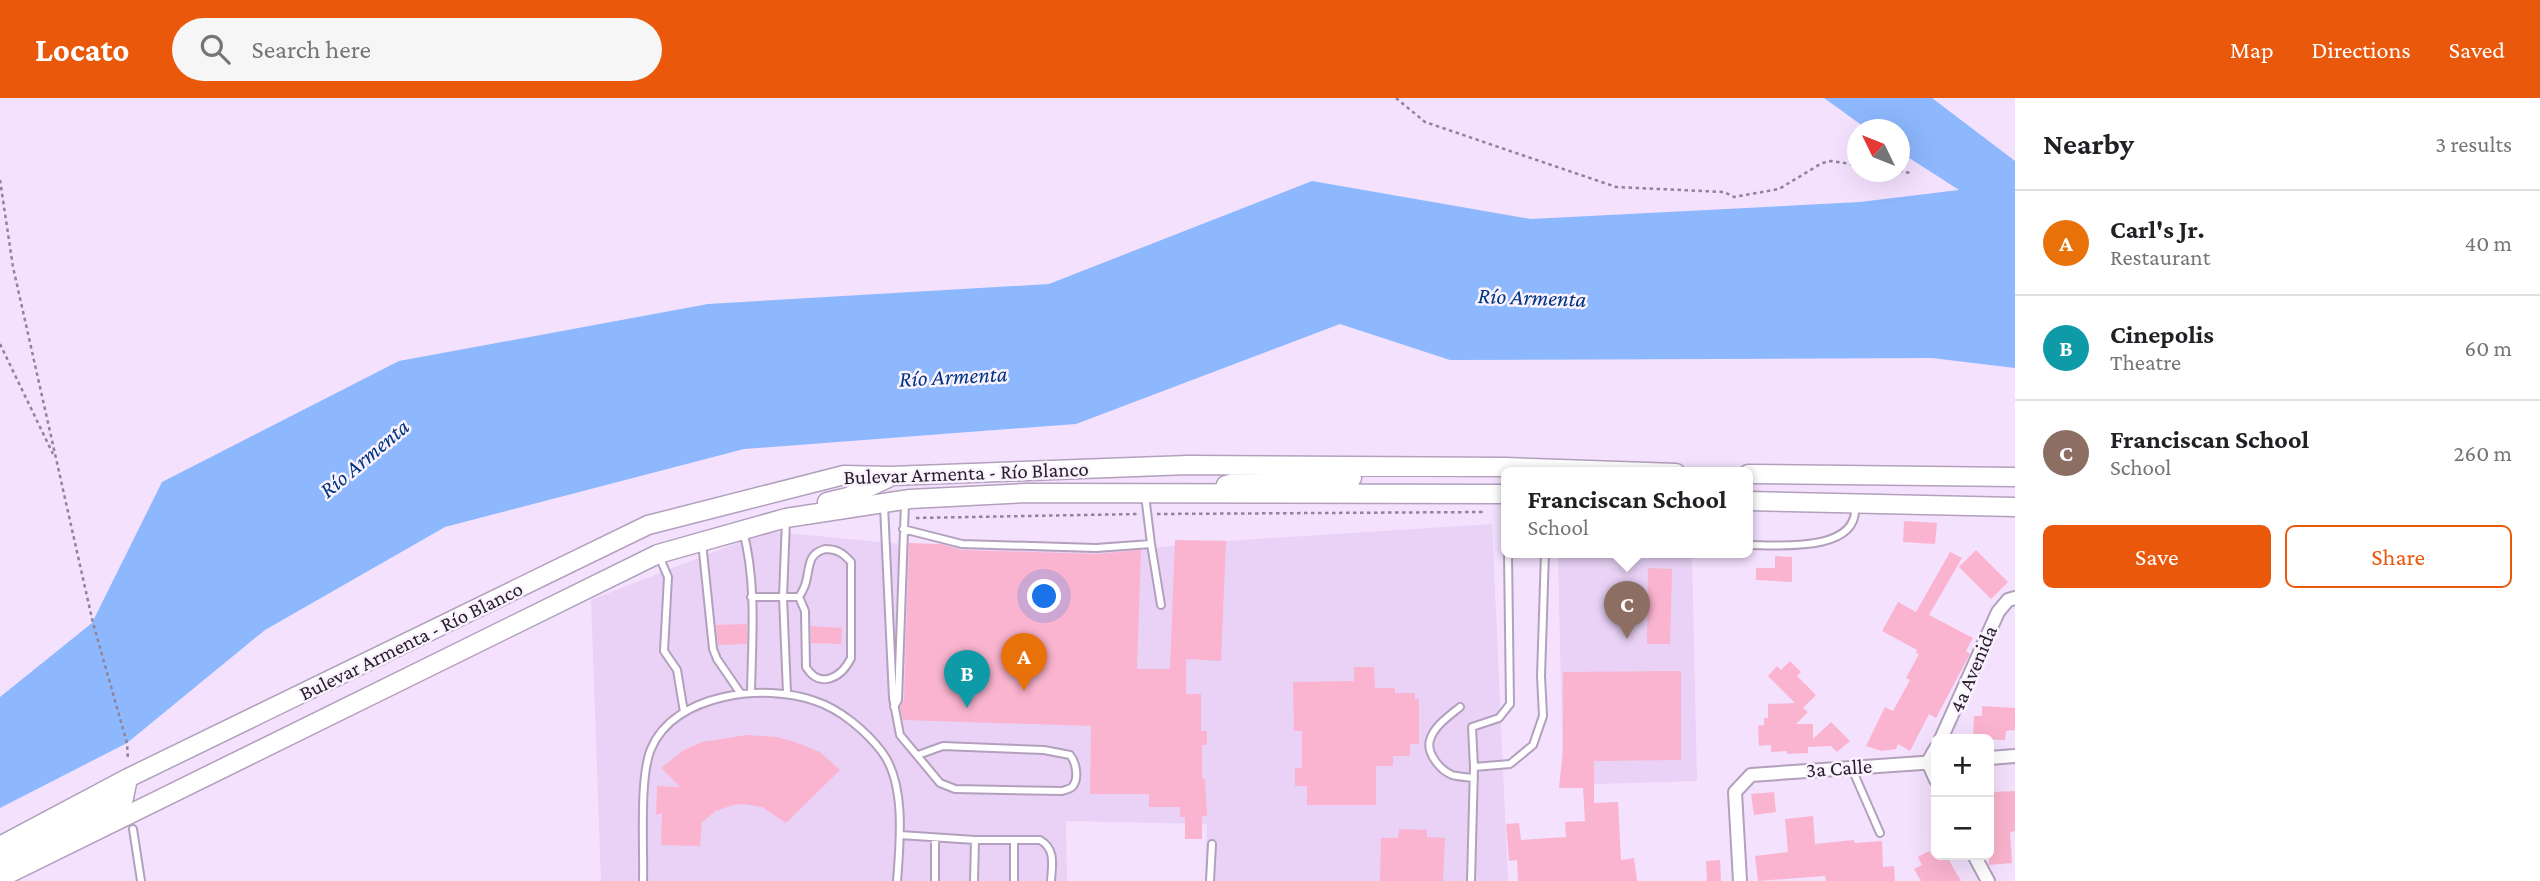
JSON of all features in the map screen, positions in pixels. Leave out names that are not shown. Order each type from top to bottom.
[{"type":"main road","name":"Bulevar Armenta - Río Blanco","points":[[0,846],[128,778],[648,525],[844,475],[891,476],[1188,465],[1411,466],[1501,474]]},
{"type":"main road","points":[[1223,494],[1226,485],[1245,479],[1388,477],[1405,474],[1411,466]]},
{"type":"main road","points":[[1753,474],[2015,477]]},
{"type":"main road","points":[[722,535],[731,525],[848,497],[891,476]]},
{"type":"main road","name":"Bulevar Armenta - Río Blanco","points":[[0,878],[130,822],[658,554],[786,518],[884,504],[904,509],[1026,493],[1501,494]]},
{"type":"main road","points":[[1753,501],[2015,507]]},
{"type":"main road","points":[[0,864],[124,799],[128,778]]},
{"type":"street","name":"4a Avenida","points":[[1943,734],[1998,612],[2012,599]]},
{"type":"street","points":[[1994,758],[2015,756]]},
{"type":"street","name":"3a Calle","points":[[1740,881],[1735,792],[1751,775],[1931,762]]},
{"type":"street","points":[[1976,860],[1987,881]]},
{"type":"lane","points":[[1145,493],[1161,605]]},
{"type":"lane","points":[[884,504],[893,708],[900,735],[940,783],[955,789],[1062,790],[1071,789],[1074,785],[1076,766],[1070,755],[1044,750],[943,746],[918,755]]},
{"type":"lane","points":[[1753,545],[1827,542],[1846,531],[1856,512],[1855,504]]},
{"type":"lane","points":[[893,708],[898,699],[904,509]]},
{"type":"lane","points":[[786,518],[783,597],[787,693]]},
{"type":"lane","points":[[904,529],[962,544],[1096,548],[1151,544]]},
{"type":"lane","points":[[742,530],[749,554],[751,692]]},
{"type":"lane","points":[[702,540],[713,649],[741,694]]},
{"type":"lane","points":[[833,549],[844,554],[851,562],[850,658],[846,669],[837,677],[818,679],[806,667],[806,611],[799,597],[806,584],[811,557],[817,551],[833,549]]},
{"type":"lane","points":[[658,554],[668,577],[664,651],[677,670],[684,712]]},
{"type":"lane","points":[[1471,881],[1474,778],[1472,727],[1499,718],[1510,704],[1508,558]]},
{"type":"lane","points":[[1474,767],[1510,764],[1533,744],[1543,716],[1541,676],[1545,558]]},
{"type":"lane","points":[[751,597],[799,597]]},
{"type":"lane","points":[[643,881],[645,772],[651,748],[667,726],[684,712],[707,702],[751,692],[787,693],[818,701],[853,723],[883,753],[897,790],[900,835],[897,881]]},
{"type":"lane","points":[[1460,707],[1436,727],[1430,739],[1430,749],[1440,767],[1449,774],[1474,778]]},
{"type":"lane","points":[[1851,767],[1880,833]]},
{"type":"lane","points":[[130,822],[141,881]]},
{"type":"lane","points":[[900,835],[975,840],[1040,840],[1048,845],[1052,854],[1051,881]]},
{"type":"lane","points":[[934,881],[935,838]]},
{"type":"lane","points":[[974,881],[975,840]]},
{"type":"lane","points":[[1014,841],[1014,881]]},
{"type":"lane","points":[[1210,881],[1212,844]]},
{"type":"path","points":[[1396,98],[1425,122],[1616,187],[1724,192],[1734,197],[1779,189],[1822,163],[1831,161],[1847,163]]},
{"type":"path","points":[[0,180],[13,267],[93,623],[127,743]]},
{"type":"path","points":[[0,344],[57,461]]},
{"type":"path","points":[[904,509],[1148,514],[1492,512]]},
{"type":"shaded area","points":[[1492,524],[1508,881],[1205,881],[1207,824],[1066,821],[1067,881],[601,881],[591,600],[767,531],[888,543],[1141,550],[1213,540]]},
{"type":"shaded area","points":[[1558,558],[1692,558],[1697,781],[1563,785]]},
{"type":"water","name":"Río Armenta","points":[[1824,98],[1932,98],[2015,161],[2015,368],[1932,358],[1450,360],[1340,324],[1076,424],[744,449],[445,527],[265,630],[127,743],[0,808],[0,697],[92,623],[162,482],[399,361],[708,304],[1049,284],[1312,181],[1531,219],[1860,202],[1959,190],[1910,158],[1910,119],[1853,119]]},
{"type":"building","points":[[1904,521],[1937,523],[1935,544],[1903,542]]},
{"type":"building","points":[[1175,540],[1226,541],[1221,661],[1186,659],[1186,694],[1201,694],[1201,731],[1207,731],[1207,745],[1202,745],[1202,779],[1205,779],[1207,816],[1202,816],[1202,839],[1185,839],[1185,817],[1180,817],[1180,807],[1149,807],[1149,794],[1090,794],[1091,726],[903,720],[900,707],[904,700],[909,543],[940,544],[962,550],[1096,554],[1141,550],[1137,669],[1170,669]]},
{"type":"building","points":[[1976,550],[2008,582],[1991,599],[1959,567]]},
{"type":"building","points":[[1950,552],[1962,558],[1929,615],[1973,638],[1966,651],[1970,654],[1936,718],[1929,714],[1910,751],[1898,744],[1896,749],[1882,751],[1866,746],[1885,707],[1893,711],[1910,680],[1906,678],[1919,654],[1916,653],[1917,650],[1882,631],[1898,602],[1916,612]]},
{"type":"building","points":[[1775,556],[1792,557],[1792,582],[1756,580],[1756,568],[1775,568]]},
{"type":"building","points":[[1648,568],[1672,569],[1670,644],[1647,644]]},
{"type":"building","points":[[747,624],[747,644],[718,645],[716,625]]},
{"type":"building","points":[[811,626],[842,628],[841,644],[811,643]]},
{"type":"building","points":[[1790,661],[1801,672],[1797,676],[1816,695],[1803,708],[1808,712],[1796,724],[1813,724],[1813,739],[1831,722],[1850,741],[1837,752],[1831,746],[1808,747],[1808,753],[1787,754],[1787,751],[1771,752],[1771,745],[1759,746],[1758,726],[1764,725],[1764,718],[1768,718],[1768,704],[1795,703],[1768,676],[1777,666],[1781,670]]},
{"type":"building","points":[[1354,667],[1374,667],[1375,688],[1395,688],[1395,693],[1415,693],[1415,699],[1419,699],[1419,744],[1410,744],[1410,756],[1393,756],[1393,766],[1376,766],[1376,805],[1307,805],[1307,786],[1295,786],[1295,768],[1302,768],[1302,731],[1294,731],[1293,682],[1354,681]]},
{"type":"building","points":[[1681,671],[1681,760],[1594,761],[1594,803],[1618,802],[1621,860],[1634,858],[1637,881],[1518,881],[1517,860],[1509,861],[1506,824],[1519,823],[1521,840],[1566,837],[1565,822],[1585,821],[1583,788],[1559,788],[1563,750],[1563,672]]},
{"type":"building","points":[[1982,706],[2015,708],[2015,730],[2006,731],[2005,740],[1994,740],[1994,734],[1973,734],[1974,716],[1982,716]]},
{"type":"building","points":[[747,735],[776,737],[795,742],[820,752],[840,770],[786,823],[762,807],[733,805],[716,811],[702,822],[700,846],[661,845],[662,813],[656,815],[657,786],[680,787],[661,768],[684,750],[702,742]]},
{"type":"building","points":[[2015,791],[2015,831],[2010,832],[2012,863],[1989,865],[1989,860],[1994,860],[1994,792]]},
{"type":"building","points":[[1774,792],[1776,812],[1754,815],[1751,794]]},
{"type":"building","points":[[1813,816],[1815,844],[1854,840],[1855,843],[1882,841],[1883,867],[1894,866],[1895,881],[1826,881],[1825,876],[1758,881],[1755,856],[1788,852],[1785,819]]},
{"type":"building","points":[[1399,829],[1427,830],[1427,837],[1445,838],[1443,881],[1380,881],[1381,838],[1398,838]]},
{"type":"building","points":[[1929,851],[1931,860],[1949,860],[1961,881],[1921,881],[1914,869],[1922,865],[1918,857]]},
{"type":"building","points":[[1720,860],[1721,881],[1707,881],[1706,861]]},
{"type":"place","name":"Franciscan School","points":[[1627,639]]},
{"type":"place","name":"Carl's Jr.","points":[[1024,691]]},
{"type":"place","name":"Cinepolis","points":[[967,708]]}]
